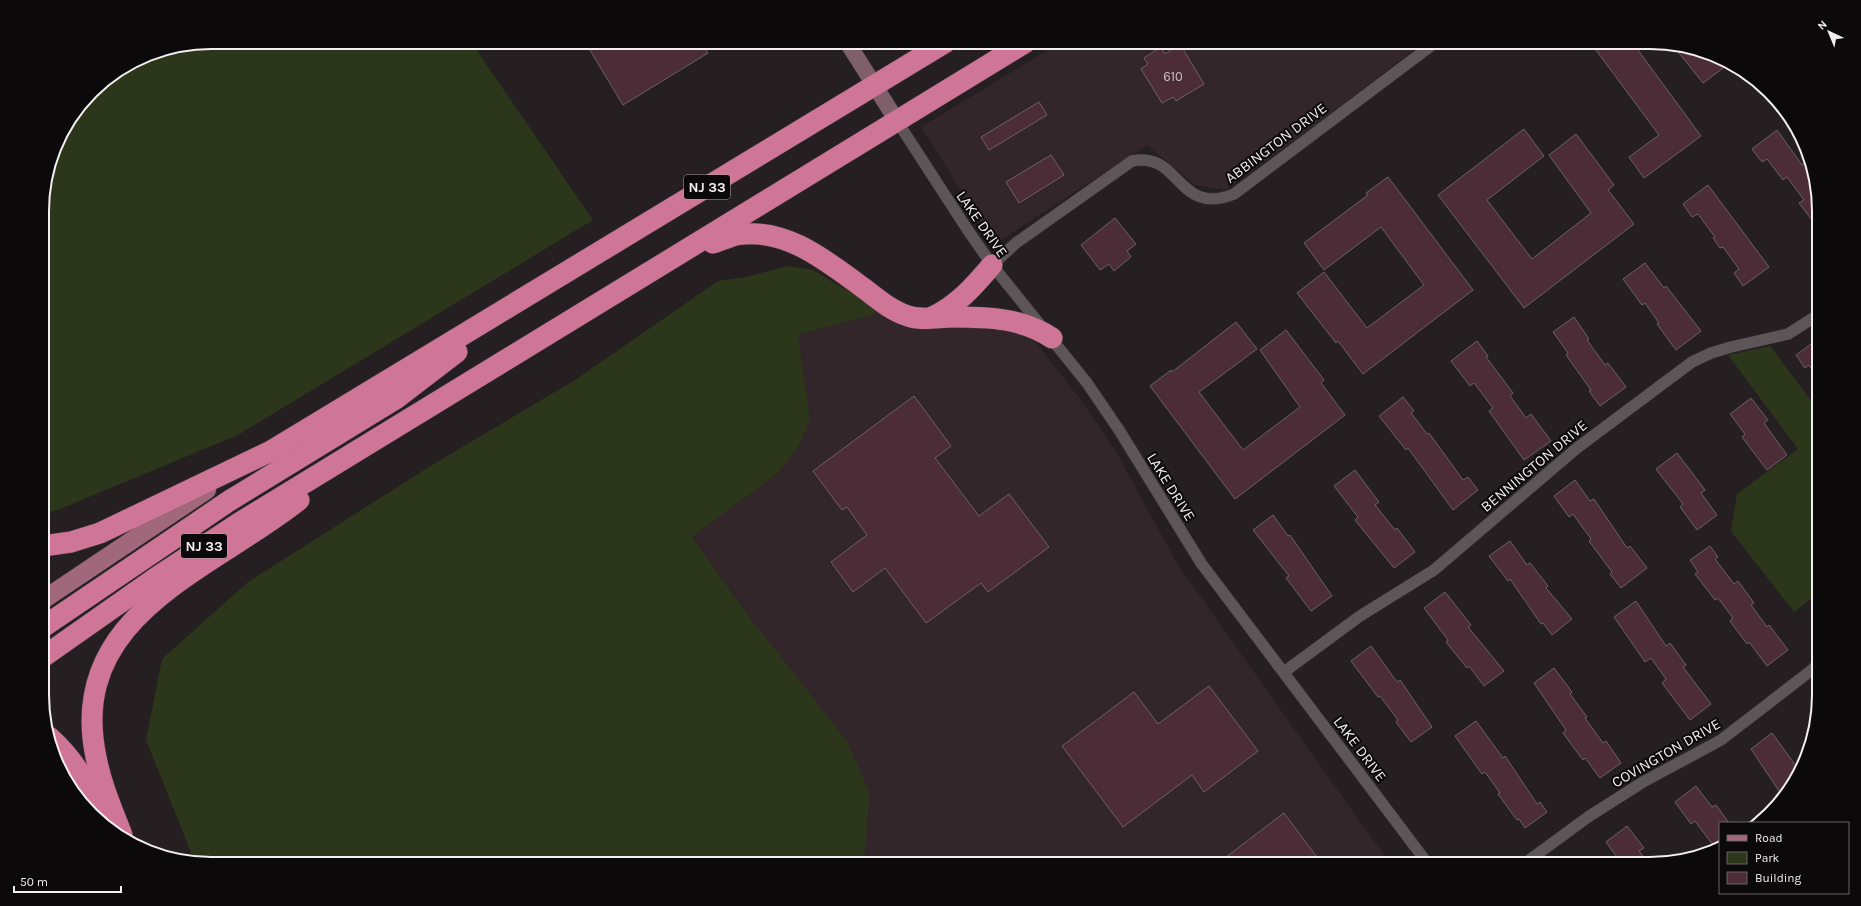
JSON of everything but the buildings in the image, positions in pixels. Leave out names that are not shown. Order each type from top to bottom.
[{"type":"highway","name":"NJ 33","points":[[271,451],[934,49]]},
{"type":"highway","name":"NJ 33","points":[[49,653],[239,523],[1015,49]]},
{"type":"highway","points":[[682,253],[736,236],[761,234],[814,252],[892,309],[908,316],[928,318],[953,317],[1011,320],[1033,327],[1052,338]]},
{"type":"highway","points":[[928,318],[944,312],[964,296],[992,265]]},
{"type":"highway","points":[[49,623],[229,500],[398,398],[540,288]]},
{"type":"highway","points":[[120,829],[99,772],[92,724],[92,709],[98,680],[116,641],[129,624],[152,601],[273,520],[370,443]]},
{"type":"highway","points":[[49,545],[71,542],[100,533],[271,451]]},
{"type":"highway","points":[[58,746],[74,762],[85,780],[100,813]]},
{"type":"main road","name":"NJ 33","points":[[49,596],[176,510],[271,451]]},
{"type":"street","points":[[852,49],[873,85],[897,121]]},
{"type":"street","name":"ABBINGTON DRIVE","points":[[992,265],[1016,243],[1132,161],[1142,159],[1154,160],[1163,165],[1187,189],[1198,196],[1211,200],[1224,198],[1234,194],[1427,49]]},
{"type":"street","name":"LAKE DRIVE","points":[[897,121],[959,218],[992,265],[1087,383],[1119,430],[1201,563],[1423,857]]},
{"type":"street","name":"BENNINGTON DRIVE","points":[[1284,672],[1360,616],[1434,570],[1577,448],[1692,362],[1711,353],[1731,347],[1788,334],[1812,319]]},
{"type":"street","name":"COVINGTON DRIVE","points":[[1534,857],[1588,818],[1631,790],[1721,740],[1812,670]]},
{"type":"shaded area","points":[[1049,49],[1415,49],[1318,123],[1225,190],[1195,185],[1147,145],[995,244],[921,127]]},
{"type":"shaded area","points":[[883,312],[896,322],[921,329],[996,327],[1032,337],[1083,403],[1115,450],[1178,565],[1385,857],[865,857],[870,794],[745,610],[692,537],[778,473],[810,419],[798,335]]},
{"type":"green space","points":[[476,49],[593,220],[238,435],[49,512],[49,200],[52,179],[61,149],[76,121],[96,96],[121,76],[149,61],[190,50]]},
{"type":"green space","points":[[788,266],[813,270],[883,312],[798,335],[810,419],[801,442],[778,473],[692,537],[751,619],[847,741],[870,794],[865,857],[192,856],[146,740],[162,659],[248,582],[432,465],[575,380],[718,281],[746,277]]},
{"type":"green space","points":[[1770,346],[1812,402],[1812,598],[1794,612],[1731,531],[1737,494],[1798,449],[1728,355]]}]
